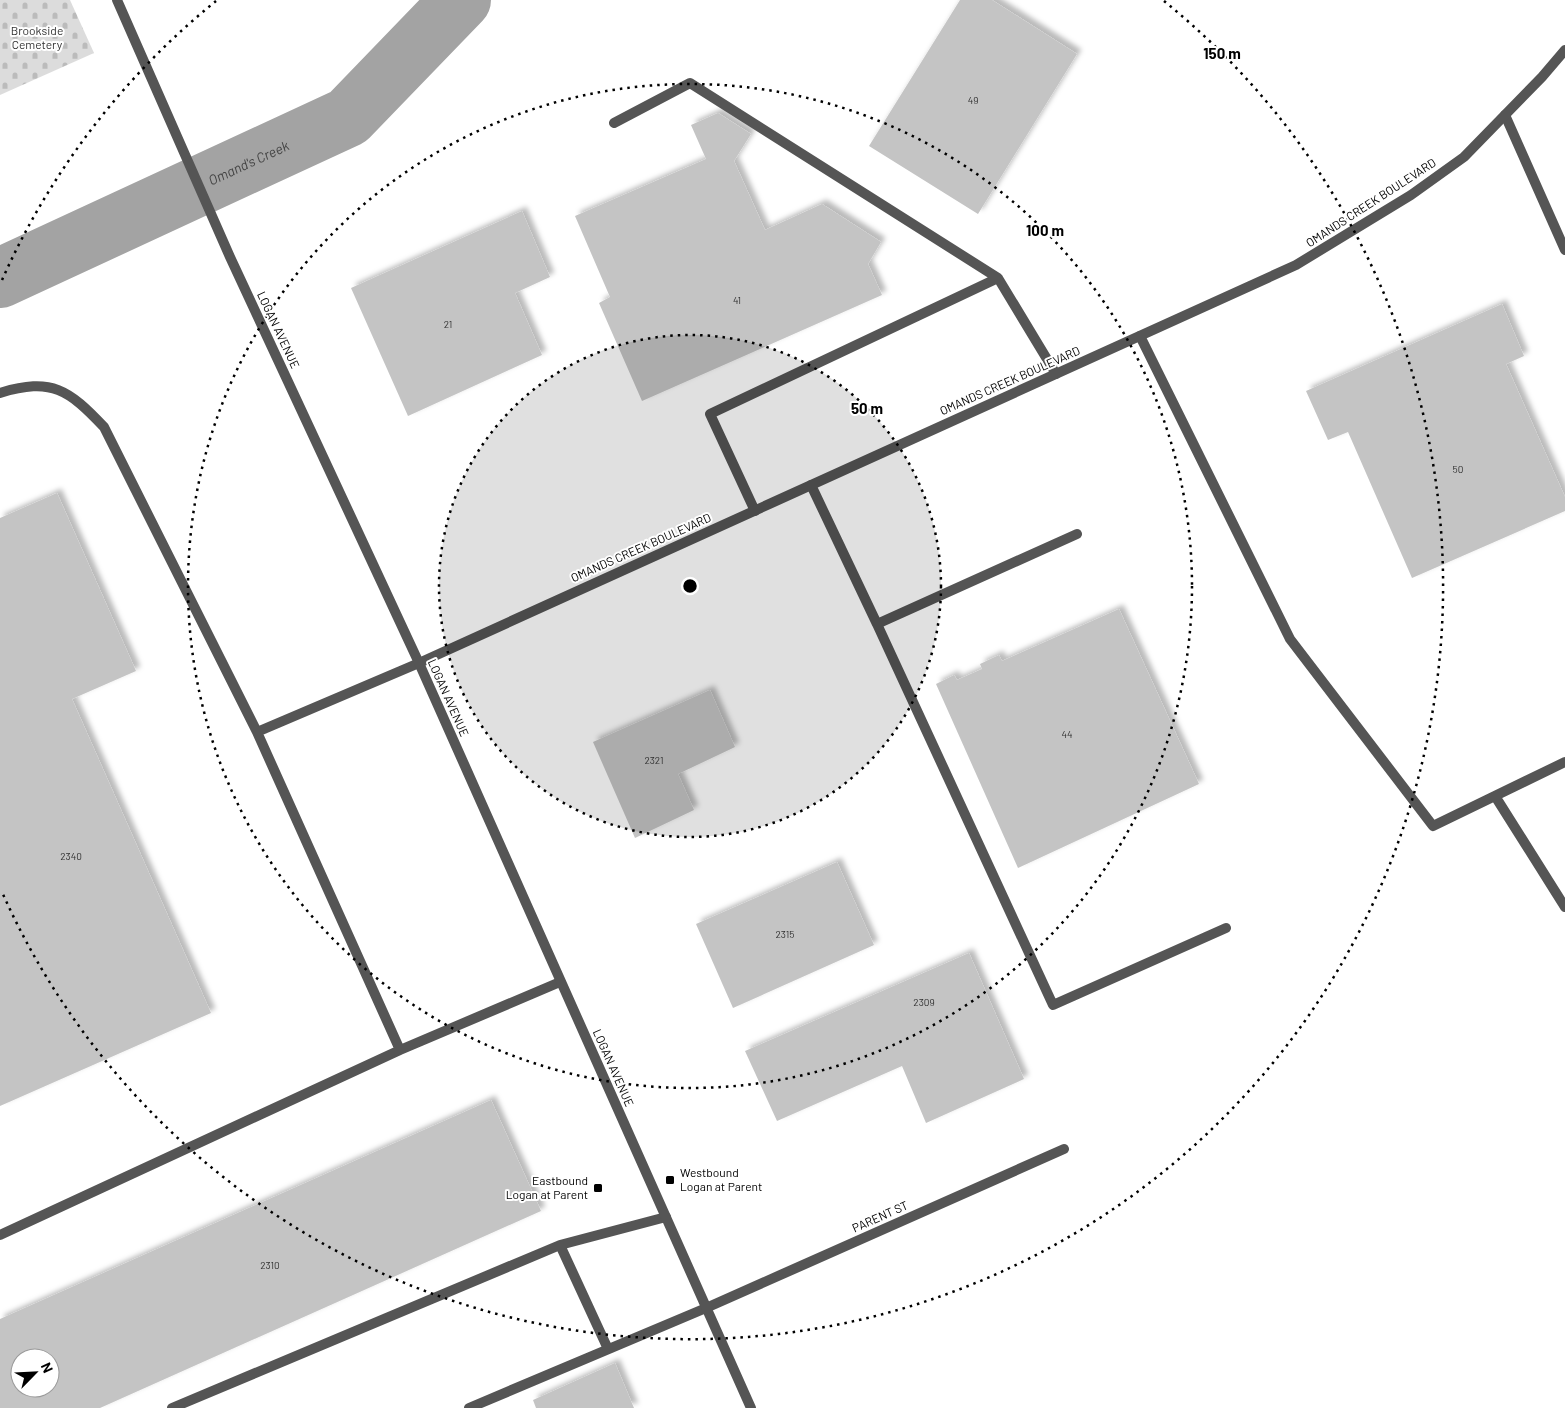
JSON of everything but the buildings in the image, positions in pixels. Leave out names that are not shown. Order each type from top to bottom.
[{"type":"street","name":"LOGAN AVENUE","points":[[117,0],[230,257],[418,663],[751,1408]]},
{"type":"street","name":"OMANDS CREEK BOULEVARD","points":[[257,732],[418,663],[1296,265],[1411,195],[1464,157],[1565,50]]},
{"type":"street","points":[[614,123],[690,83],[998,278],[1056,374]]},
{"type":"street","points":[[1505,115],[1565,250]]},
{"type":"street","points":[[755,510],[710,414],[998,278]]},
{"type":"street","points":[[1140,336],[1290,639],[1433,826],[1565,762]]},
{"type":"street","points":[[0,393],[14,389],[51,386],[78,400],[104,427],[257,732],[400,1050]]},
{"type":"street","points":[[811,485],[1053,1005],[1226,928]]},
{"type":"street","points":[[877,624],[1077,534]]},
{"type":"street","points":[[1495,796],[1565,907]]},
{"type":"street","points":[[0,1235],[400,1050],[560,982]]},
{"type":"street","name":"PARENT ST","points":[[469,1408],[706,1308],[1064,1149]]},
{"type":"street","points":[[172,1408],[560,1244],[666,1217]]},
{"type":"street","points":[[560,1244],[608,1349]]},
{"type":"green space","name":"Brookside Cemetery","points":[[0,0],[70,0],[94,53],[0,95]]},
{"type":"waterway","name":"Omand's Creek","points":[[0,278],[348,117],[461,0]]},
{"type":"place","name":"Westbound Logan at Parent","points":[[670,1180]]},
{"type":"place","name":"Eastbound Logan at Parent","points":[[598,1188]]}]
